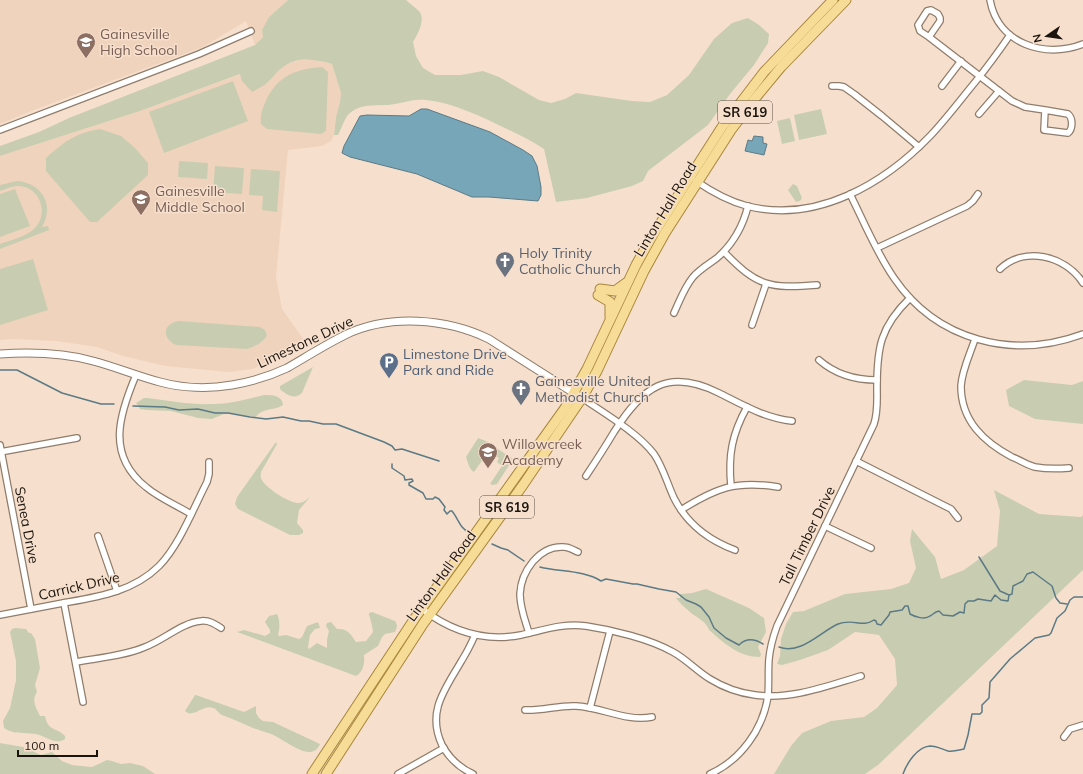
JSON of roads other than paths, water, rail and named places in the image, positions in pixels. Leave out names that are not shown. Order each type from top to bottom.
[{"type":"main road","name":"Linton Hall Road","points":[[578,396],[587,369],[628,280],[657,227],[689,177],[722,127],[755,83],[833,0]]},
{"type":"main road","name":"Linton Hall Road","points":[[312,774],[426,612],[523,485],[578,396],[598,371],[644,271],[677,213],[731,130],[756,96],[799,47],[846,0]]},
{"type":"main road","points":[[609,321],[610,303],[599,292],[615,291],[628,280]]},
{"type":"main road","name":"Linton Hall Road","points":[[326,774],[426,612]]},
{"type":"street","points":[[990,0],[998,20],[1010,35],[1025,44],[1050,50],[1067,49],[1083,44]]},
{"type":"street","points":[[928,37],[940,21],[938,14],[931,10],[927,11],[919,22],[918,25],[920,31],[998,91],[1018,104],[1025,107],[1045,110],[1068,114],[1070,115],[1072,118],[1070,132],[1044,130],[1045,110]]},
{"type":"street","points":[[0,130],[200,54],[251,31]]},
{"type":"street","points":[[689,177],[715,193],[748,206],[772,210],[799,209],[827,203],[850,194],[884,174],[919,147],[937,129],[1010,35]]},
{"type":"street","points":[[942,86],[960,61]]},
{"type":"street","points":[[832,86],[844,87],[854,94],[899,129],[919,147]]},
{"type":"street","points":[[979,114],[998,91]]},
{"type":"street","points":[[850,194],[894,278],[910,298],[940,323],[975,339],[1000,345],[1030,346],[1058,342],[1083,334]]},
{"type":"street","points":[[877,248],[966,206],[973,202],[978,194]]},
{"type":"street","points":[[674,313],[684,290],[694,276],[724,252],[737,234],[742,225],[748,206]]},
{"type":"street","points":[[724,252],[747,274],[766,284],[783,287],[817,285]]},
{"type":"street","points":[[1000,269],[1015,258],[1027,256],[1044,257],[1054,260],[1069,268],[1083,283]]},
{"type":"street","points":[[752,325],[766,284]]},
{"type":"street","name":"Tall Timber Drive","points":[[710,774],[730,762],[751,740],[762,718],[768,696],[769,658],[773,637],[876,418],[878,352],[884,332],[897,312],[910,298]]},
{"type":"street","name":"Limestone Drive","points":[[0,354],[32,353],[92,360],[160,382],[183,386],[213,386],[245,383],[285,369],[330,342],[359,330],[383,324],[427,322],[453,326],[479,334],[506,348],[578,396]]},
{"type":"street","points":[[975,339],[964,371],[961,388],[968,416],[979,434],[999,450],[1027,464],[1044,468],[1069,468]]},
{"type":"street","points":[[819,360],[830,369],[846,376],[866,380],[877,380]]},
{"type":"street","points":[[136,375],[125,402],[120,425],[120,443],[124,458],[132,473],[147,488],[191,514]]},
{"type":"street","points":[[586,476],[629,410],[644,395],[658,386],[675,382],[700,384],[772,418],[792,421]]},
{"type":"street","points":[[578,396],[637,436],[653,453],[664,471],[674,497],[687,518],[711,540],[735,550]]},
{"type":"street","points":[[731,486],[731,449],[736,429],[747,407]]},
{"type":"street","points":[[1,452],[77,438]]},
{"type":"street","name":"Senea Drive","points":[[0,445],[31,609]]},
{"type":"street","points":[[856,461],[951,509],[958,518]]},
{"type":"street","name":"Carrick Drive","points":[[0,615],[100,596],[117,591],[145,578],[159,566],[170,551],[191,514],[207,482],[209,474],[208,462]]},
{"type":"street","points":[[681,510],[711,493],[731,486],[750,484],[778,487]]},
{"type":"street","points":[[825,526],[871,548]]},
{"type":"street","points":[[98,536],[117,591]]},
{"type":"street","points":[[529,633],[520,599],[522,579],[527,569],[539,556],[553,548],[563,547],[578,552]]},
{"type":"street","points":[[64,603],[83,702]]},
{"type":"street","points":[[426,612],[458,630],[486,637],[502,638],[554,626],[566,625],[586,626],[610,631],[664,647],[684,659],[709,679],[722,686],[746,693],[768,696],[793,694],[861,676]]},
{"type":"street","points":[[76,662],[139,650],[186,626],[200,621],[212,622],[221,628]]},
{"type":"street","points":[[590,708],[610,631]]},
{"type":"street","points":[[473,774],[455,762],[444,748],[438,736],[436,712],[443,690],[463,659],[474,635]]},
{"type":"street","points":[[524,710],[532,711],[569,706],[590,708],[627,718],[652,717]]},
{"type":"street","points":[[1064,737],[1070,729],[1083,725]]},
{"type":"street","points":[[398,774],[444,748]]},
{"type":"water","points":[[421,109],[427,109],[490,132],[532,156],[537,166],[541,187],[541,195],[538,201],[472,197],[417,174],[350,157],[342,153],[344,146],[360,116],[409,116]]},
{"type":"water","points":[[754,136],[763,137],[763,143],[767,144],[764,155],[745,151],[748,140],[752,141]]},
{"type":"waterway","points":[[0,370],[17,370],[62,393],[101,404],[114,404]]},
{"type":"waterway","points":[[133,406],[165,407],[179,410],[198,409],[215,413],[228,413],[266,419],[283,417],[323,424],[336,424],[384,442],[392,446],[395,450],[402,449],[439,461]]},
{"type":"waterway","points":[[392,464],[392,468],[404,476],[405,480],[412,479],[413,481],[409,483],[409,485],[423,493],[426,499],[433,499],[435,497],[439,499],[445,507],[444,510],[447,514],[452,511],[461,526],[469,532]]},
{"type":"waterway","points":[[492,544],[508,550],[524,561]]},
{"type":"waterway","points":[[979,557],[1000,591],[1009,595]]},
{"type":"waterway","points":[[540,567],[579,573],[594,577],[601,581],[606,579],[676,592],[686,600],[701,607],[709,617],[714,628],[726,638],[739,645],[748,640],[757,641],[763,644]]},
{"type":"waterway","points":[[779,647],[787,649],[803,645],[843,622],[865,623],[874,620],[877,624],[881,625],[890,612],[902,610],[905,606],[908,606],[910,614],[925,618],[939,611],[943,615],[953,616],[960,612],[964,613],[965,604],[968,601],[978,599],[991,601],[995,595],[1001,600],[1008,601],[1009,595],[1012,594],[1013,586],[1023,581],[1027,574],[1033,572],[1052,586],[1056,598],[1060,603],[1067,604]]},
{"type":"waterway","points":[[903,774],[913,756],[925,747],[934,746],[948,751],[964,749],[972,714],[980,714],[982,712],[982,705],[989,698],[990,682],[1010,659],[1035,638],[1049,635],[1051,633],[1057,618],[1065,611],[1070,600],[1074,597],[1083,597]]},
{"type":"place","name":"Gainesville High School","points":[[86,59]]},
{"type":"place","name":"Gainesville Middle School","points":[[141,216]]},
{"type":"place","name":"Holy Trinity Catholic Church","points":[[505,278]]},
{"type":"place","name":"Limestone Drive Park and Ride","points":[[389,379]]},
{"type":"place","name":"Gainesville United Methodist Church","points":[[521,406]]},
{"type":"place","name":"Willowcreek Academy","points":[[488,469]]}]
